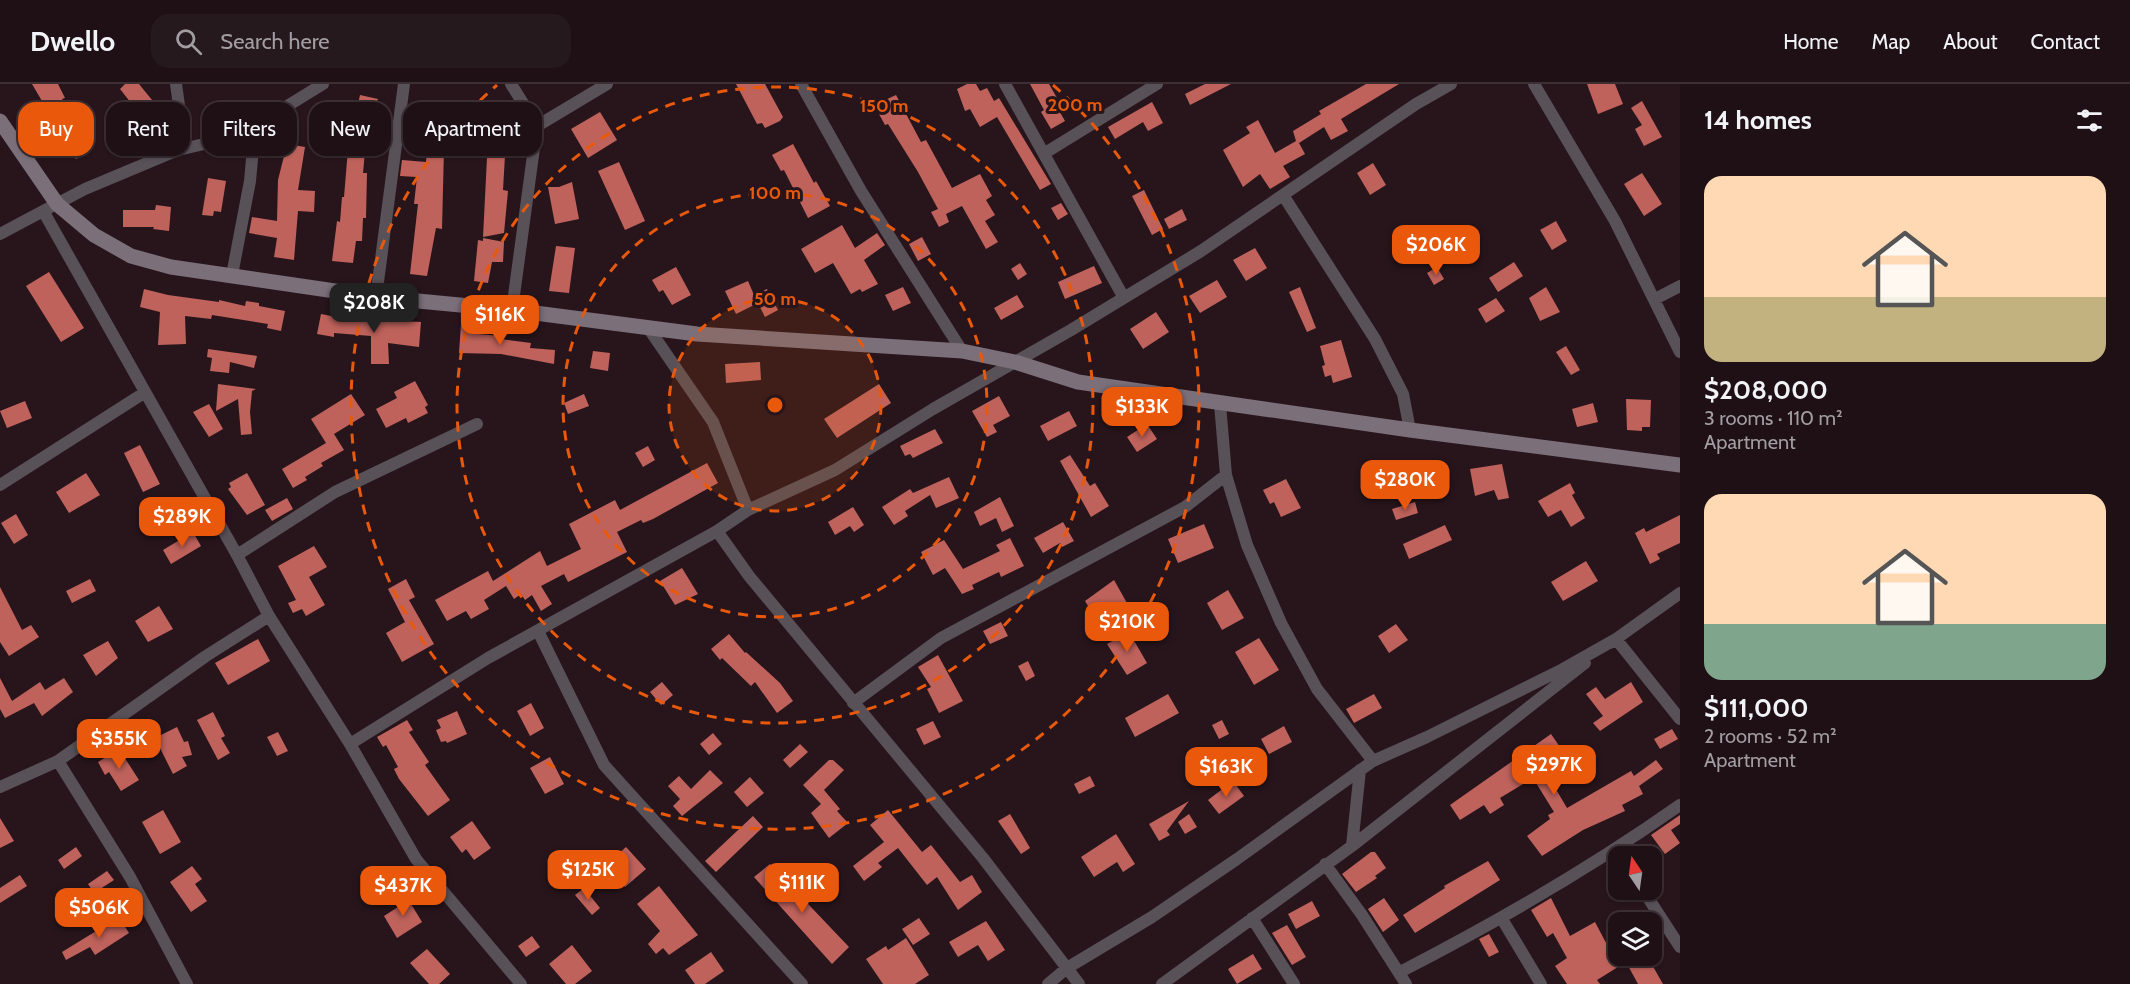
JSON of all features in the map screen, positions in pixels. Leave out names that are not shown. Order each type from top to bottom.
[{"type":"main road","points":[[0,121],[51,207],[131,256],[171,267],[376,297],[512,310],[648,328],[762,340],[962,351],[1015,362],[1078,382],[1220,404],[1680,465]]},
{"type":"street","points":[[176,84],[179,102]]},
{"type":"street","points":[[294,102],[323,84]]},
{"type":"street","points":[[376,297],[404,84]]},
{"type":"street","points":[[511,84],[522,102]]},
{"type":"street","points":[[542,123],[607,84]]},
{"type":"street","points":[[801,84],[861,191],[962,351]]},
{"type":"street","points":[[1005,84],[1124,298]]},
{"type":"street","points":[[350,744],[488,658],[717,531],[748,510],[835,470],[933,409],[1124,298],[1201,251],[1416,104],[1451,84]]},
{"type":"street","points":[[1534,84],[1615,221],[1680,352]]},
{"type":"street","points":[[1045,153],[1155,85]]},
{"type":"street","points":[[0,234],[51,207],[165,156]]},
{"type":"street","points":[[232,275],[250,181],[252,156]]},
{"type":"street","points":[[512,310],[533,156]]},
{"type":"street","points":[[1283,195],[1376,339],[1402,394],[1410,430]]},
{"type":"street","points":[[51,207],[48,222],[237,555],[269,616],[350,744],[416,859],[521,984]]},
{"type":"street","points":[[1655,299],[1680,286]]},
{"type":"street","points":[[648,328],[712,422],[748,510]]},
{"type":"street","points":[[0,485],[144,393]]},
{"type":"street","points":[[1220,404],[1226,475],[1247,545],[1281,623],[1317,689],[1373,761]]},
{"type":"street","points":[[237,555],[335,492],[477,424]]},
{"type":"street","points":[[853,703],[941,638],[1185,507],[1226,475]]},
{"type":"street","points":[[717,531],[749,576],[982,858],[1079,984]]},
{"type":"street","points":[[1162,984],[1352,846],[1616,639],[1680,593]]},
{"type":"street","points":[[0,787],[58,761],[206,656],[269,616]]},
{"type":"street","points":[[538,632],[604,765],[802,984]]},
{"type":"street","points":[[1048,984],[1067,968],[1161,910],[1373,761],[1427,737],[1616,639]]},
{"type":"street","points":[[1616,639],[1680,718]]},
{"type":"street","points":[[58,761],[130,877],[187,983],[172,984]]},
{"type":"street","points":[[1352,846],[1360,770]]},
{"type":"street","points":[[1629,846],[1680,805]]},
{"type":"street","points":[[1400,972],[1608,860]]},
{"type":"street","points":[[1325,864],[1406,984]]},
{"type":"street","points":[[1649,900],[1680,947]]},
{"type":"street","points":[[1252,918],[1294,984]]},
{"type":"street","points":[[1502,919],[1541,984]]},
{"type":"building","points":[[32,84],[58,84],[65,98],[62,99],[64,102],[43,102]]},
{"type":"building","points":[[125,84],[139,84],[153,102],[130,102],[120,89]]},
{"type":"building","points":[[736,84],[765,84],[783,117],[780,121],[765,128],[762,123],[757,124]]},
{"type":"building","points":[[967,84],[976,84],[980,91],[987,88],[994,101],[999,98],[1051,184],[1040,190],[997,117],[980,127],[970,109],[965,111],[957,89]]},
{"type":"building","points":[[1030,84],[1049,84],[1057,98],[1053,100],[1065,121],[1051,129],[1041,112],[1044,110]]},
{"type":"building","points":[[1205,84],[1231,84],[1190,105],[1185,94]]},
{"type":"building","points":[[1366,84],[1399,84],[1341,119],[1348,131],[1331,140],[1324,127],[1299,143],[1305,154],[1283,166],[1290,177],[1270,189],[1260,174],[1243,187],[1223,150],[1250,133],[1246,127],[1258,120],[1275,153],[1296,141],[1293,131],[1321,114],[1319,111]]},
{"type":"building","points":[[1587,84],[1615,84],[1623,104],[1598,114]]},
{"type":"building","points":[[360,95],[378,99],[377,102],[358,102]]},
{"type":"building","points":[[896,95],[921,142],[926,140],[952,188],[980,174],[992,196],[986,200],[995,215],[985,221],[998,242],[986,249],[962,206],[946,214],[949,222],[939,227],[931,212],[938,209],[918,172],[874,105]]},
{"type":"building","points":[[1642,101],[1662,137],[1644,146],[1635,129],[1642,125],[1631,108]]},
{"type":"building","points":[[1152,102],[1163,123],[1148,131],[1143,122],[1115,139],[1108,127]]},
{"type":"building","points":[[600,112],[617,140],[588,158],[571,129]]},
{"type":"building","points":[[793,144],[814,183],[816,181],[830,206],[808,218],[784,170],[781,171],[772,155]]},
{"type":"building","points":[[297,146],[305,147],[298,190],[315,191],[314,212],[298,211],[294,260],[274,257],[277,238],[249,233],[252,217],[277,221],[278,180],[284,156],[297,156]]},
{"type":"building","points":[[347,156],[365,156],[363,173],[367,173],[366,218],[363,218],[362,241],[356,241],[353,263],[332,261],[337,221],[340,222],[342,197],[344,197]]},
{"type":"building","points":[[426,156],[444,156],[442,229],[436,228],[427,276],[410,274],[418,204],[414,204],[417,177],[400,176],[402,160],[426,162]]},
{"type":"building","points":[[487,156],[505,156],[503,190],[508,191],[504,233],[483,237]]},
{"type":"building","points":[[619,162],[645,221],[625,230],[598,171]]},
{"type":"building","points":[[1373,163],[1386,185],[1370,195],[1357,173]]},
{"type":"building","points":[[1642,173],[1662,204],[1644,216],[1624,184]]},
{"type":"building","points":[[208,178],[226,181],[221,212],[214,211],[213,216],[202,215]]},
{"type":"building","points":[[572,182],[579,219],[555,224],[548,187],[559,187]]},
{"type":"building","points":[[1144,190],[1163,229],[1152,235],[1132,196]]},
{"type":"building","points":[[1061,203],[1068,214],[1058,220],[1051,208]]},
{"type":"building","points":[[156,205],[171,207],[169,231],[153,229],[154,227],[123,227],[123,210],[155,210]]},
{"type":"building","points":[[1182,209],[1187,220],[1169,229],[1164,219]]},
{"type":"building","points":[[1556,221],[1567,241],[1552,250],[1540,230]]},
{"type":"building","points":[[842,225],[855,248],[877,233],[885,245],[864,260],[878,284],[862,292],[860,289],[851,294],[833,263],[815,273],[801,249]]},
{"type":"building","points":[[922,237],[931,254],[918,261],[909,244]]},
{"type":"building","points":[[483,238],[504,242],[503,262],[492,262],[488,283],[474,281],[478,240],[483,241]]},
{"type":"building","points":[[556,246],[575,248],[569,293],[549,291]]},
{"type":"building","points":[[1255,248],[1267,268],[1246,281],[1233,260]]},
{"type":"building","points":[[1514,262],[1523,276],[1498,292],[1489,278]]},
{"type":"building","points":[[1020,263],[1027,274],[1018,280],[1011,269]]},
{"type":"building","points":[[1094,266],[1102,283],[1065,299],[1058,282]]},
{"type":"building","points":[[676,267],[691,295],[672,305],[663,290],[659,292],[652,280]]},
{"type":"building","points":[[1437,267],[1444,279],[1434,285],[1427,273]]},
{"type":"building","points":[[49,272],[84,328],[61,342],[26,286]]},
{"type":"building","points":[[1217,280],[1227,297],[1200,313],[1189,296]]},
{"type":"building","points":[[748,281],[754,295],[767,289],[778,310],[765,317],[758,303],[736,314],[725,291]]},
{"type":"building","points":[[903,287],[911,303],[893,311],[885,295]]},
{"type":"building","points":[[1300,287],[1316,328],[1307,332],[1289,292]]},
{"type":"building","points":[[1546,287],[1560,312],[1540,321],[1529,298]]},
{"type":"building","points":[[144,289],[168,295],[219,302],[219,300],[245,306],[246,301],[259,303],[259,306],[285,311],[281,331],[267,328],[268,324],[212,315],[211,319],[185,316],[186,344],[158,345],[160,312],[140,307]]},
{"type":"building","points":[[1017,295],[1024,307],[1001,320],[994,308]]},
{"type":"building","points":[[1496,298],[1505,311],[1486,323],[1478,309]]},
{"type":"building","points":[[1156,312],[1169,332],[1143,349],[1130,329]]},
{"type":"building","points":[[321,314],[347,319],[421,322],[419,347],[388,343],[389,364],[371,364],[371,336],[334,333],[334,337],[317,334]]},
{"type":"building","points":[[461,324],[479,326],[478,334],[501,336],[501,339],[531,343],[530,348],[555,350],[554,364],[501,354],[459,353]]},
{"type":"building","points":[[1341,340],[1352,377],[1333,383],[1331,375],[1325,377],[1322,366],[1325,365],[1320,346]]},
{"type":"building","points":[[1566,346],[1580,370],[1571,375],[1556,352]]},
{"type":"building","points":[[208,349],[257,356],[254,368],[230,362],[229,373],[210,371],[212,358],[207,357]]},
{"type":"building","points":[[593,351],[610,353],[608,371],[590,368]]},
{"type":"building","points":[[760,362],[761,380],[726,383],[725,364]]},
{"type":"building","points":[[415,381],[428,405],[425,407],[428,413],[408,423],[406,418],[386,428],[376,409],[397,398],[394,392]]},
{"type":"building","points":[[218,384],[256,389],[252,391],[250,412],[252,434],[241,435],[238,399],[216,411]]},
{"type":"building","points":[[879,384],[891,403],[837,438],[824,419]]},
{"type":"building","points":[[351,394],[365,415],[334,434],[344,450],[321,463],[323,466],[305,477],[307,480],[293,488],[282,469],[326,443],[311,419]]},
{"type":"building","points":[[584,394],[589,406],[568,414],[564,403]]},
{"type":"building","points":[[999,396],[1010,416],[993,425],[997,432],[987,437],[972,411]]},
{"type":"building","points":[[1626,399],[1651,400],[1650,427],[1642,427],[1642,431],[1627,430]]},
{"type":"building","points":[[25,401],[32,418],[7,428],[0,411]]},
{"type":"building","points":[[1593,403],[1598,422],[1577,427],[1572,409]]},
{"type":"building","points":[[209,404],[223,429],[209,437],[193,412]]},
{"type":"building","points":[[1069,411],[1077,426],[1048,441],[1040,426]]},
{"type":"building","points":[[1147,424],[1157,439],[1137,452],[1127,437]]},
{"type":"building","points":[[935,429],[943,443],[913,458],[910,454],[905,456],[900,446]]},
{"type":"building","points":[[140,445],[160,484],[143,492],[124,453]]},
{"type":"building","points":[[648,446],[655,460],[643,467],[635,453]]},
{"type":"building","points":[[1070,455],[1090,486],[1095,483],[1109,506],[1091,517],[1060,461]]},
{"type":"building","points":[[707,463],[718,483],[653,519],[643,523],[641,520],[617,532],[627,552],[568,582],[564,574],[541,586],[552,604],[541,611],[532,595],[525,600],[521,594],[514,599],[506,586],[484,600],[489,609],[471,619],[466,611],[447,621],[435,600],[488,571],[493,581],[540,551],[547,566],[581,549],[569,524],[615,500],[620,510]]},
{"type":"building","points":[[1502,464],[1509,498],[1498,500],[1494,490],[1475,496],[1470,469]]},
{"type":"building","points":[[86,473],[100,495],[69,513],[56,492]]},
{"type":"building","points":[[247,473],[265,505],[247,515],[228,489],[231,487],[229,483]]},
{"type":"building","points":[[949,477],[959,498],[936,508],[930,495],[905,511],[908,516],[894,525],[882,507],[910,489],[913,493]]},
{"type":"building","points":[[1286,479],[1301,508],[1281,517],[1274,502],[1270,504],[1263,490]]},
{"type":"building","points":[[1570,483],[1575,493],[1572,495],[1585,518],[1571,527],[1561,510],[1548,517],[1538,501]]},
{"type":"building","points":[[1000,497],[1014,526],[1002,532],[996,518],[980,526],[974,512]]},
{"type":"building","points":[[287,498],[293,509],[272,521],[265,510]]},
{"type":"building","points":[[1415,502],[1418,513],[1396,520],[1392,509]]},
{"type":"building","points":[[853,507],[864,525],[854,532],[850,526],[835,535],[828,522]]},
{"type":"building","points":[[16,514],[28,535],[14,544],[1,523]]},
{"type":"building","points":[[1680,515],[1680,543],[1657,554],[1660,559],[1650,564],[1635,533],[1644,528],[1646,532]]},
{"type":"building","points":[[1063,522],[1074,541],[1062,547],[1060,543],[1043,553],[1034,538]]},
{"type":"building","points":[[1204,524],[1214,548],[1178,563],[1168,539]]},
{"type":"building","points":[[1445,525],[1452,540],[1409,559],[1403,544]]},
{"type":"building","points":[[193,532],[201,546],[171,564],[163,550]]},
{"type":"building","points":[[1010,538],[1024,566],[1001,577],[999,572],[972,585],[974,589],[962,594],[945,568],[933,575],[921,552],[944,540],[963,569],[1000,551],[996,545]]},
{"type":"building","points":[[314,546],[327,567],[309,577],[325,605],[306,616],[302,609],[293,613],[288,603],[296,600],[278,566]]},
{"type":"building","points":[[1586,561],[1598,581],[1563,601],[1551,582]]},
{"type":"building","points":[[682,568],[698,594],[675,605],[660,581]]},
{"type":"building","points":[[90,579],[96,591],[72,603],[66,591]]},
{"type":"building","points":[[406,579],[415,597],[409,600],[434,644],[402,662],[386,633],[405,622],[388,589]]},
{"type":"building","points":[[1114,580],[1127,603],[1097,621],[1085,601]]},
{"type":"building","points":[[0,587],[22,630],[31,625],[39,637],[9,656],[0,642]]},
{"type":"building","points":[[1228,590],[1244,618],[1222,630],[1207,603]]},
{"type":"building","points":[[159,606],[173,629],[148,642],[135,621]]},
{"type":"building","points":[[1001,622],[1008,636],[990,644],[983,631]]},
{"type":"building","points":[[1396,624],[1408,640],[1389,653],[1378,636]]},
{"type":"building","points":[[1129,632],[1147,663],[1127,675],[1107,644]]},
{"type":"building","points":[[729,634],[745,653],[780,683],[793,701],[777,713],[755,682],[751,686],[722,658],[720,660],[711,649]]},
{"type":"building","points":[[1259,638],[1279,670],[1254,685],[1235,652]]},
{"type":"building","points":[[258,639],[270,661],[228,685],[215,663]]},
{"type":"building","points":[[108,641],[118,658],[96,676],[83,655]]},
{"type":"building","points":[[938,655],[963,701],[939,713],[927,689],[931,687],[918,667]]},
{"type":"building","points":[[1028,661],[1035,676],[1026,681],[1018,666]]},
{"type":"building","points":[[0,678],[12,701],[40,682],[45,690],[64,678],[73,692],[42,716],[34,703],[5,718],[0,709]]},
{"type":"building","points":[[662,682],[673,695],[661,705],[650,692]]},
{"type":"building","points":[[1631,682],[1643,702],[1600,731],[1593,723],[1603,716],[1586,694],[1596,687],[1605,699]]},
{"type":"building","points":[[1168,694],[1179,713],[1135,737],[1125,718]]},
{"type":"building","points":[[1374,694],[1382,708],[1354,723],[1346,709]]},
{"type":"building","points":[[531,703],[544,728],[530,736],[517,711]]},
{"type":"building","points":[[457,711],[467,734],[447,743],[446,741],[441,742],[436,730],[441,728],[437,720]]},
{"type":"building","points":[[213,712],[225,736],[221,738],[230,753],[218,760],[197,720]]},
{"type":"building","points":[[407,720],[413,730],[409,732],[429,762],[425,765],[450,800],[428,816],[399,779],[394,769],[398,767],[386,745],[383,747],[377,737]]},
{"type":"building","points":[[1222,720],[1229,734],[1219,739],[1212,725]]},
{"type":"building","points":[[933,721],[941,737],[924,745],[916,729]]},
{"type":"building","points":[[1284,726],[1292,742],[1269,754],[1261,739]]},
{"type":"building","points":[[177,727],[184,742],[188,741],[192,755],[182,757],[187,766],[173,774],[155,738]]},
{"type":"building","points":[[1672,729],[1678,739],[1660,749],[1654,739]]},
{"type":"building","points":[[278,732],[288,751],[277,756],[267,737]]},
{"type":"building","points":[[713,733],[722,744],[709,755],[700,744]]},
{"type":"building","points":[[1551,734],[1562,750],[1541,764],[1567,808],[1631,771],[1634,776],[1656,760],[1663,769],[1639,786],[1643,794],[1622,805],[1625,811],[1583,830],[1542,856],[1527,836],[1550,819],[1548,815],[1554,812],[1533,778],[1500,798],[1504,805],[1490,814],[1484,805],[1460,820],[1450,805]]},
{"type":"building","points":[[800,744],[808,752],[790,768],[783,760]]},
{"type":"building","points":[[1209,748],[1222,757],[1211,771],[1199,762]]},
{"type":"building","points":[[119,749],[139,780],[121,791],[109,772],[105,775],[98,762]]},
{"type":"building","points":[[550,757],[564,784],[545,794],[530,768]]},
{"type":"building","points":[[829,760],[833,760],[844,770],[824,790],[840,809],[837,811],[848,823],[829,838],[811,813],[821,804],[803,785]]},
{"type":"building","points":[[710,770],[723,783],[682,816],[673,806],[680,799],[668,786],[679,776],[691,789]]},
{"type":"building","points":[[1090,776],[1095,786],[1079,794],[1074,784]]},
{"type":"building","points":[[750,777],[764,793],[747,807],[734,792]]},
{"type":"building","points":[[1233,781],[1244,796],[1219,814],[1208,800]]},
{"type":"building","points":[[1189,801],[1167,831],[1170,835],[1159,841],[1149,824]]},
{"type":"building","points":[[163,810],[181,842],[160,854],[142,822]]},
{"type":"building","points":[[888,810],[922,852],[931,845],[960,882],[972,875],[982,892],[958,910],[937,877],[927,885],[898,848],[878,863],[882,867],[864,881],[853,866],[884,842],[870,825]]},
{"type":"building","points":[[1010,814],[1030,848],[1021,854],[998,821]]},
{"type":"building","points":[[1189,814],[1197,827],[1185,834],[1178,822]]},
{"type":"building","points":[[1680,815],[1680,824],[1671,830],[1680,843],[1665,854],[1662,846],[1659,846],[1651,835]]},
{"type":"building","points":[[753,816],[763,827],[716,872],[705,861]]},
{"type":"building","points":[[0,818],[14,841],[0,848]]},
{"type":"building","points":[[472,821],[491,848],[474,860],[466,849],[462,853],[450,837]]},
{"type":"building","points":[[1116,834],[1135,864],[1123,872],[1117,862],[1094,877],[1081,857]]},
{"type":"building","points":[[76,847],[82,856],[64,869],[58,860]]},
{"type":"building","points":[[626,847],[646,869],[625,887],[606,865]]},
{"type":"building","points":[[1371,852],[1375,852],[1386,868],[1375,876],[1377,878],[1356,892],[1342,874]]},
{"type":"building","points":[[1488,861],[1500,880],[1415,933],[1403,915],[1445,888],[1444,886]]},
{"type":"building","points":[[770,864],[849,947],[832,964],[754,877]]},
{"type":"building","points":[[192,866],[202,879],[195,884],[207,901],[191,912],[170,882]]},
{"type":"building","points":[[107,871],[114,880],[94,893],[88,884]]},
{"type":"building","points":[[20,875],[27,886],[0,903],[0,888]]},
{"type":"building","points":[[659,886],[698,935],[669,955],[663,948],[656,954],[648,944],[660,931],[637,904]]},
{"type":"building","points":[[584,888],[600,908],[592,915],[575,895]]},
{"type":"building","points":[[405,894],[422,922],[397,938],[384,916],[398,907],[394,901]]},
{"type":"building","points":[[1384,898],[1399,920],[1383,932],[1368,909]]},
{"type":"building","points":[[1551,898],[1570,936],[1595,922],[1608,947],[1608,966],[1620,966],[1597,980],[1600,984],[1567,984],[1555,966],[1567,958],[1553,933],[1547,937],[1531,910]]},
{"type":"building","points":[[1312,901],[1320,916],[1296,929],[1288,914]]},
{"type":"building","points":[[119,917],[129,933],[95,955],[90,947],[66,960],[62,952]]},
{"type":"building","points":[[919,918],[930,934],[913,945],[902,929]]},
{"type":"building","points":[[986,921],[1005,950],[988,961],[978,945],[958,957],[949,942]]},
{"type":"building","points":[[1287,925],[1306,957],[1292,965],[1272,933]]},
{"type":"building","points":[[1489,934],[1499,952],[1489,957],[1479,939]]},
{"type":"building","points":[[532,936],[540,947],[526,957],[518,946]]},
{"type":"building","points":[[906,938],[929,975],[915,984],[883,984],[866,959],[886,946],[888,950]]},
{"type":"building","points":[[572,945],[592,971],[575,984],[566,984],[549,964]]},
{"type":"building","points":[[427,949],[450,974],[439,984],[429,984],[410,963]]},
{"type":"building","points":[[711,952],[724,971],[705,984],[695,984],[685,970]]},
{"type":"building","points":[[1253,954],[1262,969],[1237,984],[1228,969]]},
{"type":"building","points":[[1628,966],[1653,966],[1663,984],[1638,984]]}]
